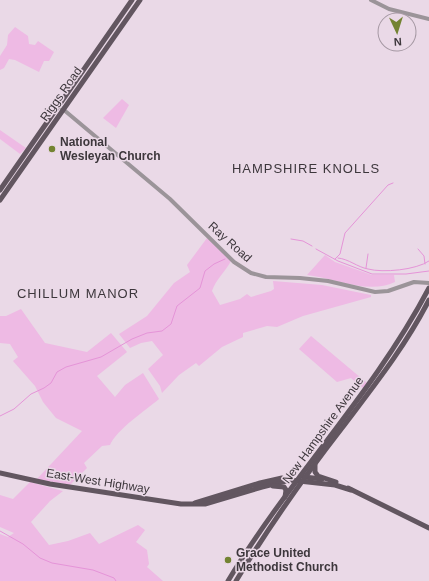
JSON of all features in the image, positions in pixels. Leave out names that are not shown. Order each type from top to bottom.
[{"type":"main road","name":"Riggs Road","points":[[0,190],[132,0]]},
{"type":"main road","name":"Riggs Road","points":[[0,200],[140,0]]},
{"type":"main road","name":"New Hampshire Avenue","points":[[236,581],[302,479],[394,349],[429,288]]},
{"type":"main road","name":"New Hampshire Avenue","points":[[228,581],[284,499],[315,464],[400,351],[429,300]]},
{"type":"main road","points":[[315,464],[315,472],[318,476],[336,482],[429,528]]},
{"type":"main road","name":"East-West Highway","points":[[0,473],[50,484],[137,498],[193,504],[205,504],[262,486],[302,479]]},
{"type":"main road","points":[[302,479],[336,482]]},
{"type":"main road","points":[[302,479],[335,485],[350,490]]},
{"type":"main road","name":"East-West Highway","points":[[193,504],[268,481],[302,479]]},
{"type":"main road","points":[[262,486],[283,486],[286,490],[284,499]]},
{"type":"street","points":[[371,0],[389,9],[429,19]]},
{"type":"street","name":"Ray Road","points":[[58,105],[170,199],[234,262],[250,273],[266,277],[328,281],[375,292],[388,291],[414,282],[429,283]]},
{"type":"shaded area","points":[[15,27],[28,36],[29,44],[35,45],[38,41],[54,52],[49,61],[44,61],[39,72],[15,60],[9,59],[4,68],[0,70],[0,56],[7,45],[8,35]]},
{"type":"shaded area","points":[[122,99],[129,105],[116,128],[103,118]]},
{"type":"shaded area","points":[[0,130],[26,148],[20,154],[0,139]]},
{"type":"shaded area","points":[[207,238],[231,261],[212,291],[220,305],[240,299],[247,294],[251,297],[271,291],[274,289],[273,281],[322,285],[371,295],[371,297],[303,316],[277,327],[267,326],[243,333],[243,337],[222,347],[199,366],[196,363],[179,375],[162,393],[160,386],[148,369],[163,355],[152,341],[141,343],[130,348],[119,334],[147,316],[174,283],[190,272],[187,265]]},
{"type":"shaded area","points":[[325,255],[335,262],[372,275],[394,275],[395,282],[385,286],[374,287],[307,275]]},
{"type":"shaded area","points":[[21,309],[45,343],[87,352],[111,333],[127,352],[97,376],[115,397],[125,385],[143,373],[159,399],[139,414],[118,433],[110,445],[102,446],[84,463],[87,468],[70,485],[37,479],[82,431],[56,418],[43,402],[35,386],[13,361],[18,357],[10,344],[0,343],[0,316],[6,316]]},
{"type":"shaded area","points":[[311,336],[367,383],[363,388],[351,378],[337,382],[299,349]]},
{"type":"shaded area","points":[[30,482],[63,491],[50,501],[31,522],[49,545],[68,541],[90,533],[99,544],[138,525],[145,530],[136,542],[147,550],[149,564],[147,567],[163,581],[0,581],[0,534],[8,537],[14,533],[0,527],[0,495],[13,499]]},
{"type":"waterway","points":[[335,259],[340,254],[345,233],[388,185],[393,183]]},
{"type":"waterway","points":[[291,239],[303,241],[312,246]]},
{"type":"waterway","points":[[316,249],[338,261],[372,274],[406,274],[429,271]]},
{"type":"waterway","points":[[418,249],[424,256],[425,264]]},
{"type":"waterway","points":[[366,268],[368,254]]},
{"type":"waterway","points":[[338,258],[364,268],[382,271],[408,269],[429,261]]},
{"type":"waterway","points":[[0,416],[14,409],[31,394],[51,383],[57,372],[66,367],[101,357],[132,339],[147,333],[162,331],[171,324],[177,306],[200,288],[205,271],[214,264],[225,259]]},
{"type":"waterway","points":[[0,531],[23,544],[40,558],[52,563],[93,570],[114,578],[116,581]]},
{"type":"place","name":"National Wesleyan Church","points":[[52,149]]},
{"type":"place","name":"Grace United Methodist Church","points":[[228,560]]},
{"type":"district","name":"HAMPSHIRE KNOLLS","points":[[306,168]]},
{"type":"district","name":"CHILLUM MANOR","points":[[78,293]]}]
